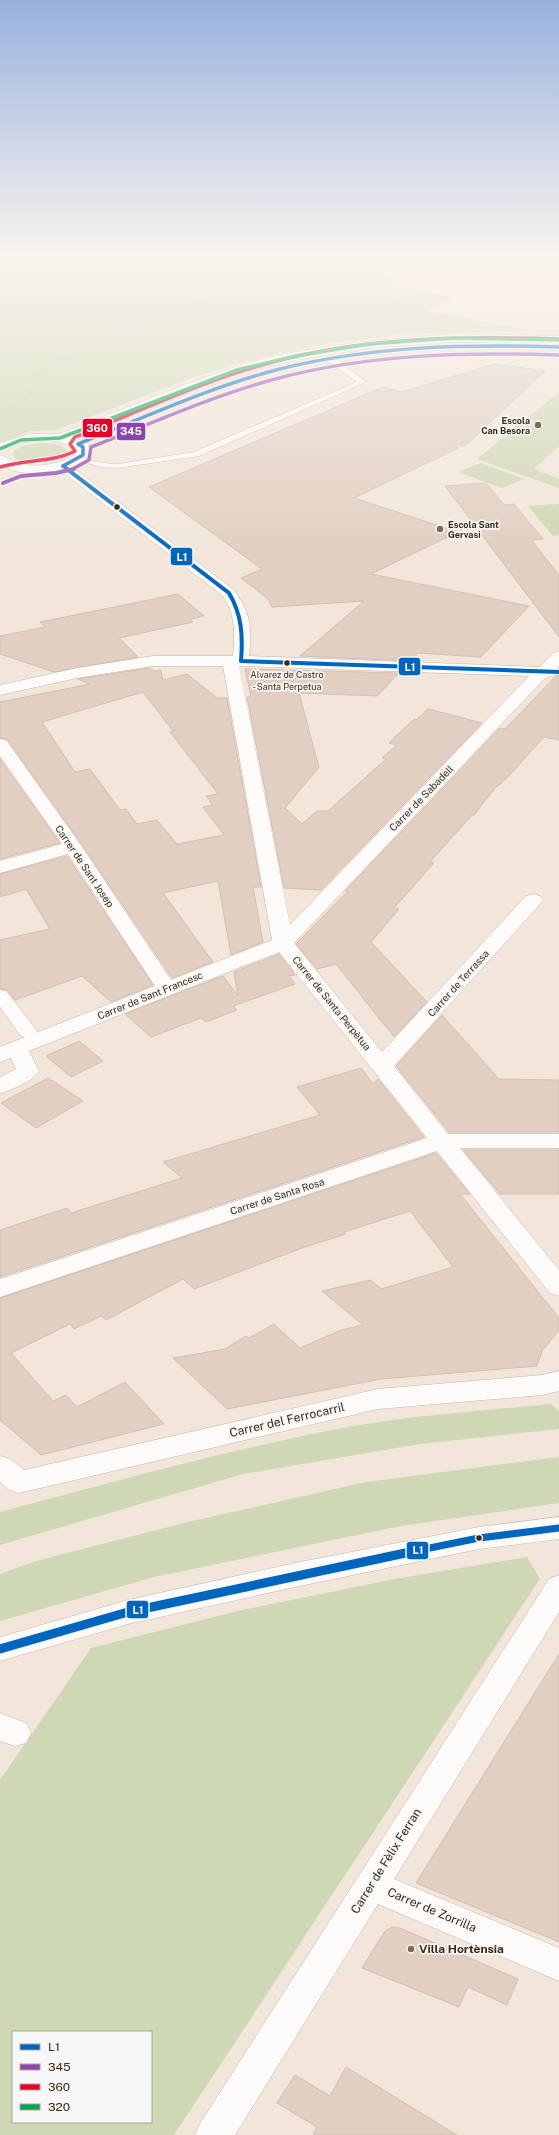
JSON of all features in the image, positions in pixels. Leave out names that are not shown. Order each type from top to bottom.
[{"type":"street","points":[[60,438],[237,370],[298,356]]},
{"type":"street","points":[[78,444],[240,381],[296,366],[355,356]]},
{"type":"street","points":[[0,476],[23,468],[50,468],[62,466],[78,459],[83,455],[83,447],[60,438],[40,437],[12,442],[0,457],[23,468]]},
{"type":"street","name":"Carrer de Santa Perpètua","points":[[62,466],[229,593],[240,607],[244,621],[235,662],[283,943],[559,1287]]},
{"type":"street","name":"Carrer de Sabadell","points":[[283,943],[537,676],[552,672],[559,656]]},
{"type":"street","points":[[0,690],[77,673],[153,662],[235,662],[552,672]]},
{"type":"street","name":"Carrer de Sant Josep","points":[[0,744],[73,847],[167,989]]},
{"type":"street","points":[[0,867],[73,847]]},
{"type":"street","name":"Carrer de Terrassa","points":[[382,1066],[533,900]]},
{"type":"street","name":"Carrer de Sant Francesc","points":[[15,1045],[167,989],[283,943]]},
{"type":"street","points":[[0,995],[15,1045],[28,1071],[0,1086]]},
{"type":"street","name":"Carrer de Santa Rosa","points":[[0,1288],[442,1141],[559,1141]]},
{"type":"street","name":"Carrer del Ferrocarril","points":[[9,1474],[378,1399],[542,1385],[559,1381]]},
{"type":"street","points":[[0,1649],[128,1612],[295,1575],[479,1538],[559,1528]]},
{"type":"street","name":"Carrer de Fèlix Ferran","points":[[214,2135],[559,1587]]},
{"type":"street","name":"Carrer de Zorrilla","points":[[371,1885],[559,1965]]},
{"type":"lane","points":[[78,459],[101,465],[118,466],[196,454],[362,382],[332,360]]},
{"type":"path","points":[[19,356],[35,374]]},
{"type":"path","points":[[0,414],[30,396],[35,374],[68,356]]},
{"type":"green space","points":[[0,356],[272,356],[238,363],[188,379],[57,430],[31,431],[0,444]]},
{"type":"green space","name":"Escola Can Besora","points":[[559,392],[559,446],[534,469],[559,479],[559,488],[477,459]]},
{"type":"green space","points":[[43,443],[60,445],[68,451],[63,456],[50,462],[35,463],[14,458],[13,451],[25,445]]},
{"type":"green space","points":[[481,463],[524,479],[502,488],[458,472]]},
{"type":"green space","points":[[559,504],[559,535],[553,536],[528,506]]},
{"type":"green space","points":[[551,1404],[559,1411],[559,1429],[420,1444],[243,1474],[0,1545],[0,1512],[165,1468],[248,1448],[359,1425],[441,1414]]},
{"type":"green space","points":[[559,1457],[559,1503],[401,1526],[154,1577],[0,1621],[0,1574],[36,1561],[188,1522],[366,1482]]},
{"type":"green space","points":[[527,1557],[540,1579],[174,2135],[0,2135],[0,1780],[91,1648],[242,1610],[395,1579]]},
{"type":"building","points":[[494,364],[545,371],[465,446],[455,444],[458,448],[354,498],[458,532],[371,574],[529,606],[481,657],[418,653],[411,661],[300,656],[364,601],[272,607],[268,599],[241,578],[262,569],[149,487],[383,387],[402,392]]},
{"type":"building","points":[[486,483],[504,505],[514,504],[543,539],[531,540],[559,575],[559,637],[445,486]]},
{"type":"building","points":[[178,594],[204,616],[190,619],[193,622],[119,638],[138,657],[54,672],[0,654],[0,636],[45,627],[40,622]]},
{"type":"building","points":[[150,668],[154,671],[161,670],[163,680],[187,674],[217,698],[227,698],[261,887],[253,887],[263,942],[231,955],[218,881],[163,893],[213,962],[172,978],[83,846],[7,739],[0,738],[0,702],[90,684],[77,679]],"holes":[[[143,692],[173,731],[170,732],[218,794],[206,796],[213,805],[203,807],[224,835],[177,844],[157,820],[137,824],[126,809],[120,810],[90,769],[75,772],[42,722]]]},
{"type":"building","points":[[245,669],[399,673],[377,696],[299,693],[319,767],[285,808],[302,824],[317,811],[328,811],[386,759],[382,758],[397,745],[389,743],[414,719],[416,720],[428,709],[482,723],[321,890],[284,888],[247,697],[251,697]]},
{"type":"building","points":[[559,673],[559,740],[544,737],[507,778],[495,788],[474,815],[472,815],[430,862],[434,863],[394,908],[399,909],[371,942],[427,1002],[394,1037],[336,964],[317,969],[296,944],[348,891],[345,891],[500,728],[505,729]]},
{"type":"building","points":[[0,759],[60,843],[0,859]]},
{"type":"building","points":[[67,856],[153,985],[111,1002],[82,976],[15,1000],[7,990],[0,989],[0,940],[50,929],[26,889],[0,897],[0,874]]},
{"type":"building","points":[[279,954],[295,975],[289,976],[295,984],[233,1006],[237,1010],[206,1022],[201,1018],[151,1037],[125,1014],[223,976],[238,996],[234,972]]},
{"type":"building","points":[[442,1015],[499,1079],[559,1080],[559,1132],[449,1132],[396,1066]]},
{"type":"building","points":[[79,1041],[103,1061],[71,1077],[46,1056]]},
{"type":"building","points":[[361,1068],[373,1084],[378,1079],[424,1137],[0,1277],[0,1230],[67,1208],[71,1213],[182,1178],[163,1162],[320,1115],[297,1087]]},
{"type":"building","points":[[48,1078],[83,1101],[36,1128],[1,1103]]},
{"type":"building","points":[[463,1150],[559,1150],[559,1194],[500,1194]]},
{"type":"building","points":[[436,1153],[470,1194],[460,1194],[559,1318],[559,1330],[542,1351],[537,1366],[381,1379],[227,1409],[173,1358],[225,1349],[246,1336],[249,1338],[274,1324],[300,1348],[341,1330],[363,1325],[322,1291],[371,1280],[381,1289],[453,1267],[410,1211],[344,1232],[346,1234],[305,1247],[194,1289],[183,1279],[106,1320],[101,1316],[74,1329],[70,1324],[11,1353],[53,1401],[66,1395],[77,1407],[125,1382],[164,1424],[41,1455],[0,1420],[0,1298]]},
{"type":"building","points":[[559,1654],[559,1942],[416,1883]]},
{"type":"building","name":"Villa Hortènsia","points":[[392,1927],[400,1928],[518,1979],[507,2005],[468,1987],[459,2007],[362,1968],[385,1931]]},
{"type":"building","points":[[346,2067],[457,2135],[313,2135],[317,2127],[277,2103],[295,2075],[330,2096]]},
{"type":"transit line","name":"320","points":[[0,449],[21,440],[60,438],[237,370],[298,356]]},
{"type":"transit line","name":"360","points":[[0,467],[19,462],[49,459],[67,455],[75,451],[70,444],[75,437],[223,378],[273,362],[301,356]]},
{"type":"transit line","name":"L1","points":[[63,466],[83,455],[83,447],[78,444],[176,404],[251,377],[343,356]]},
{"type":"transit line","name":"345","points":[[3,483],[21,476],[73,470],[89,460],[91,447],[184,410],[255,385],[279,378],[348,363],[424,356]]},
{"type":"transit line","name":"L1","points":[[63,466],[229,593],[238,610],[242,626],[241,661],[559,672]]},
{"type":"transit line","name":"L1","points":[[0,1649],[128,1612],[295,1575],[479,1538],[559,1528]]},
{"type":"place","name":"Escola Can Besora","points":[[538,425]]},
{"type":"place","name":"Escola Sant Gervasi","points":[[440,529]]},
{"type":"place","name":"Alvarez de Castro - Santa Perpetua","points":[[287,663]]},
{"type":"place","name":"Villa Hortènsia","points":[[411,1949]]}]
